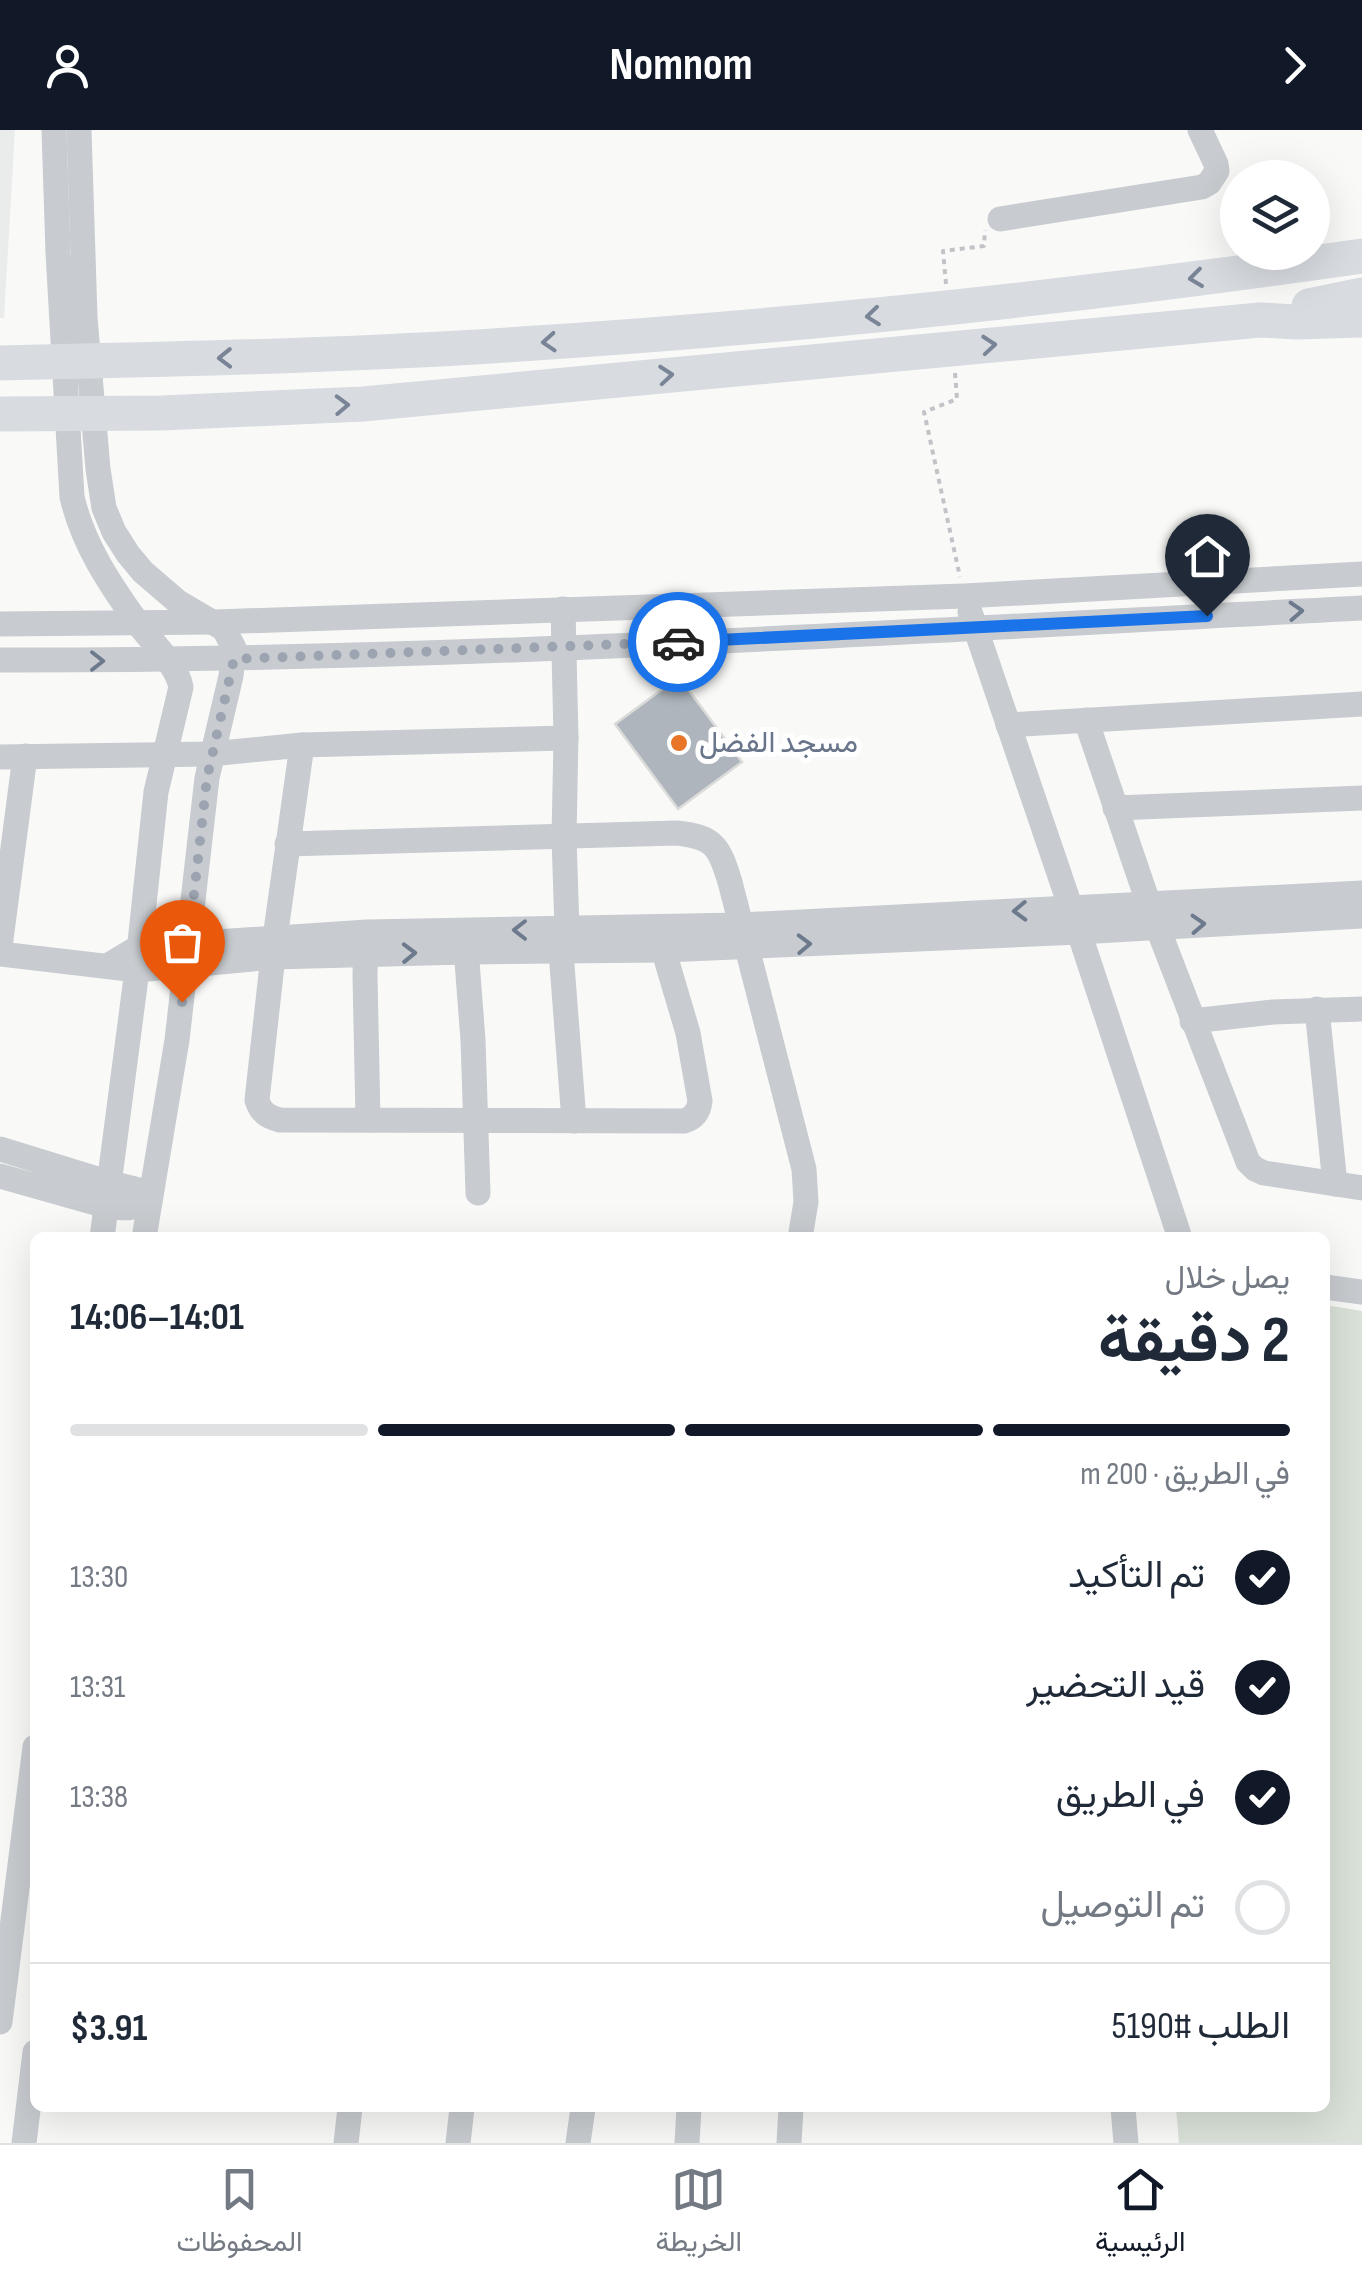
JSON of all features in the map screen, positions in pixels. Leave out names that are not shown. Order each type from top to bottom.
[{"type":"highway","points":[[0,363],[293,356],[804,323],[1124,288],[1362,256]]},
{"type":"highway","points":[[1260,320],[1362,295]]},
{"type":"highway","points":[[0,414],[162,413],[363,404],[1260,320],[1362,320]]},
{"type":"street","points":[[54,130],[74,318],[104,508],[128,554],[160,588],[224,629],[234,648],[211,754],[177,1040],[145,1232]]},
{"type":"street","points":[[79,130],[72,497],[78,524],[90,550],[168,661],[181,687],[156,792],[103,1232]]},
{"type":"street","points":[[1000,219],[1209,183],[1217,171],[1216,164],[1200,130]]},
{"type":"street","points":[[0,624],[215,622],[964,596],[1362,574]]},
{"type":"street","points":[[964,596],[1178,1232]]},
{"type":"street","points":[[0,660],[168,661],[565,647],[1362,608]]},
{"type":"street","points":[[564,609],[564,941],[574,1122]]},
{"type":"street","points":[[1008,725],[1362,704]]},
{"type":"street","points":[[1086,720],[1153,916],[1248,1162],[1264,1173],[1362,1188]]},
{"type":"street","points":[[566,738],[302,745],[211,754],[12,756],[0,950],[108,965],[138,958],[366,943],[661,939],[1076,921],[1362,893]]},
{"type":"street","points":[[302,745],[257,1100],[271,1118],[476,1122],[691,1119],[700,1100],[688,1033],[661,939]]},
{"type":"street","points":[[1115,808],[1362,798]]},
{"type":"street","points":[[288,844],[677,833],[706,839],[719,850],[804,1168],[806,1202],[801,1232]]},
{"type":"street","points":[[1153,916],[1362,916]]},
{"type":"street","points":[[465,941],[478,1193]]},
{"type":"street","points":[[366,943],[368,1120]]},
{"type":"street","points":[[1192,1021],[1274,1012],[1362,1009]]},
{"type":"street","points":[[1317,1010],[1335,1184]]},
{"type":"street","points":[[0,1150],[108,1194],[132,1208],[144,1203],[151,1192]]},
{"type":"street","points":[[0,1176],[108,1194]]},
{"type":"street","points":[[1330,1289],[1362,1292]]},
{"type":"street","points":[[0,2022],[26,1877],[30,1819]]},
{"type":"street","points":[[24,2143],[30,2093]]},
{"type":"street","points":[[346,2143],[350,2112]]},
{"type":"street","points":[[458,2143],[462,2112]]},
{"type":"street","points":[[578,2143],[583,2112]]},
{"type":"street","points":[[687,2143],[689,2112]]},
{"type":"street","points":[[789,2143],[791,2112]]},
{"type":"street","points":[[1123,2112],[1126,2143]]},
{"type":"path","points":[[943,251],[984,246]]},
{"type":"path","points":[[957,399],[924,412],[964,596]]},
{"type":"shaded area","points":[[0,130],[15,130],[4,318],[0,318]]},
{"type":"shaded area","points":[[1330,1306],[1362,1311],[1362,2143],[1179,2143],[1176,2112],[1330,2112]]},
{"type":"building","name":"مسجد الفضل","points":[[679,677],[742,762],[678,809],[615,724]]},
{"type":"way so far","points":[[182,1002],[207,778],[234,659],[678,642]]},
{"type":"place","name":"مسجد الفضل","points":[[679,743]]},
{"type":"route","points":[[678,642],[1207,616]]}]
